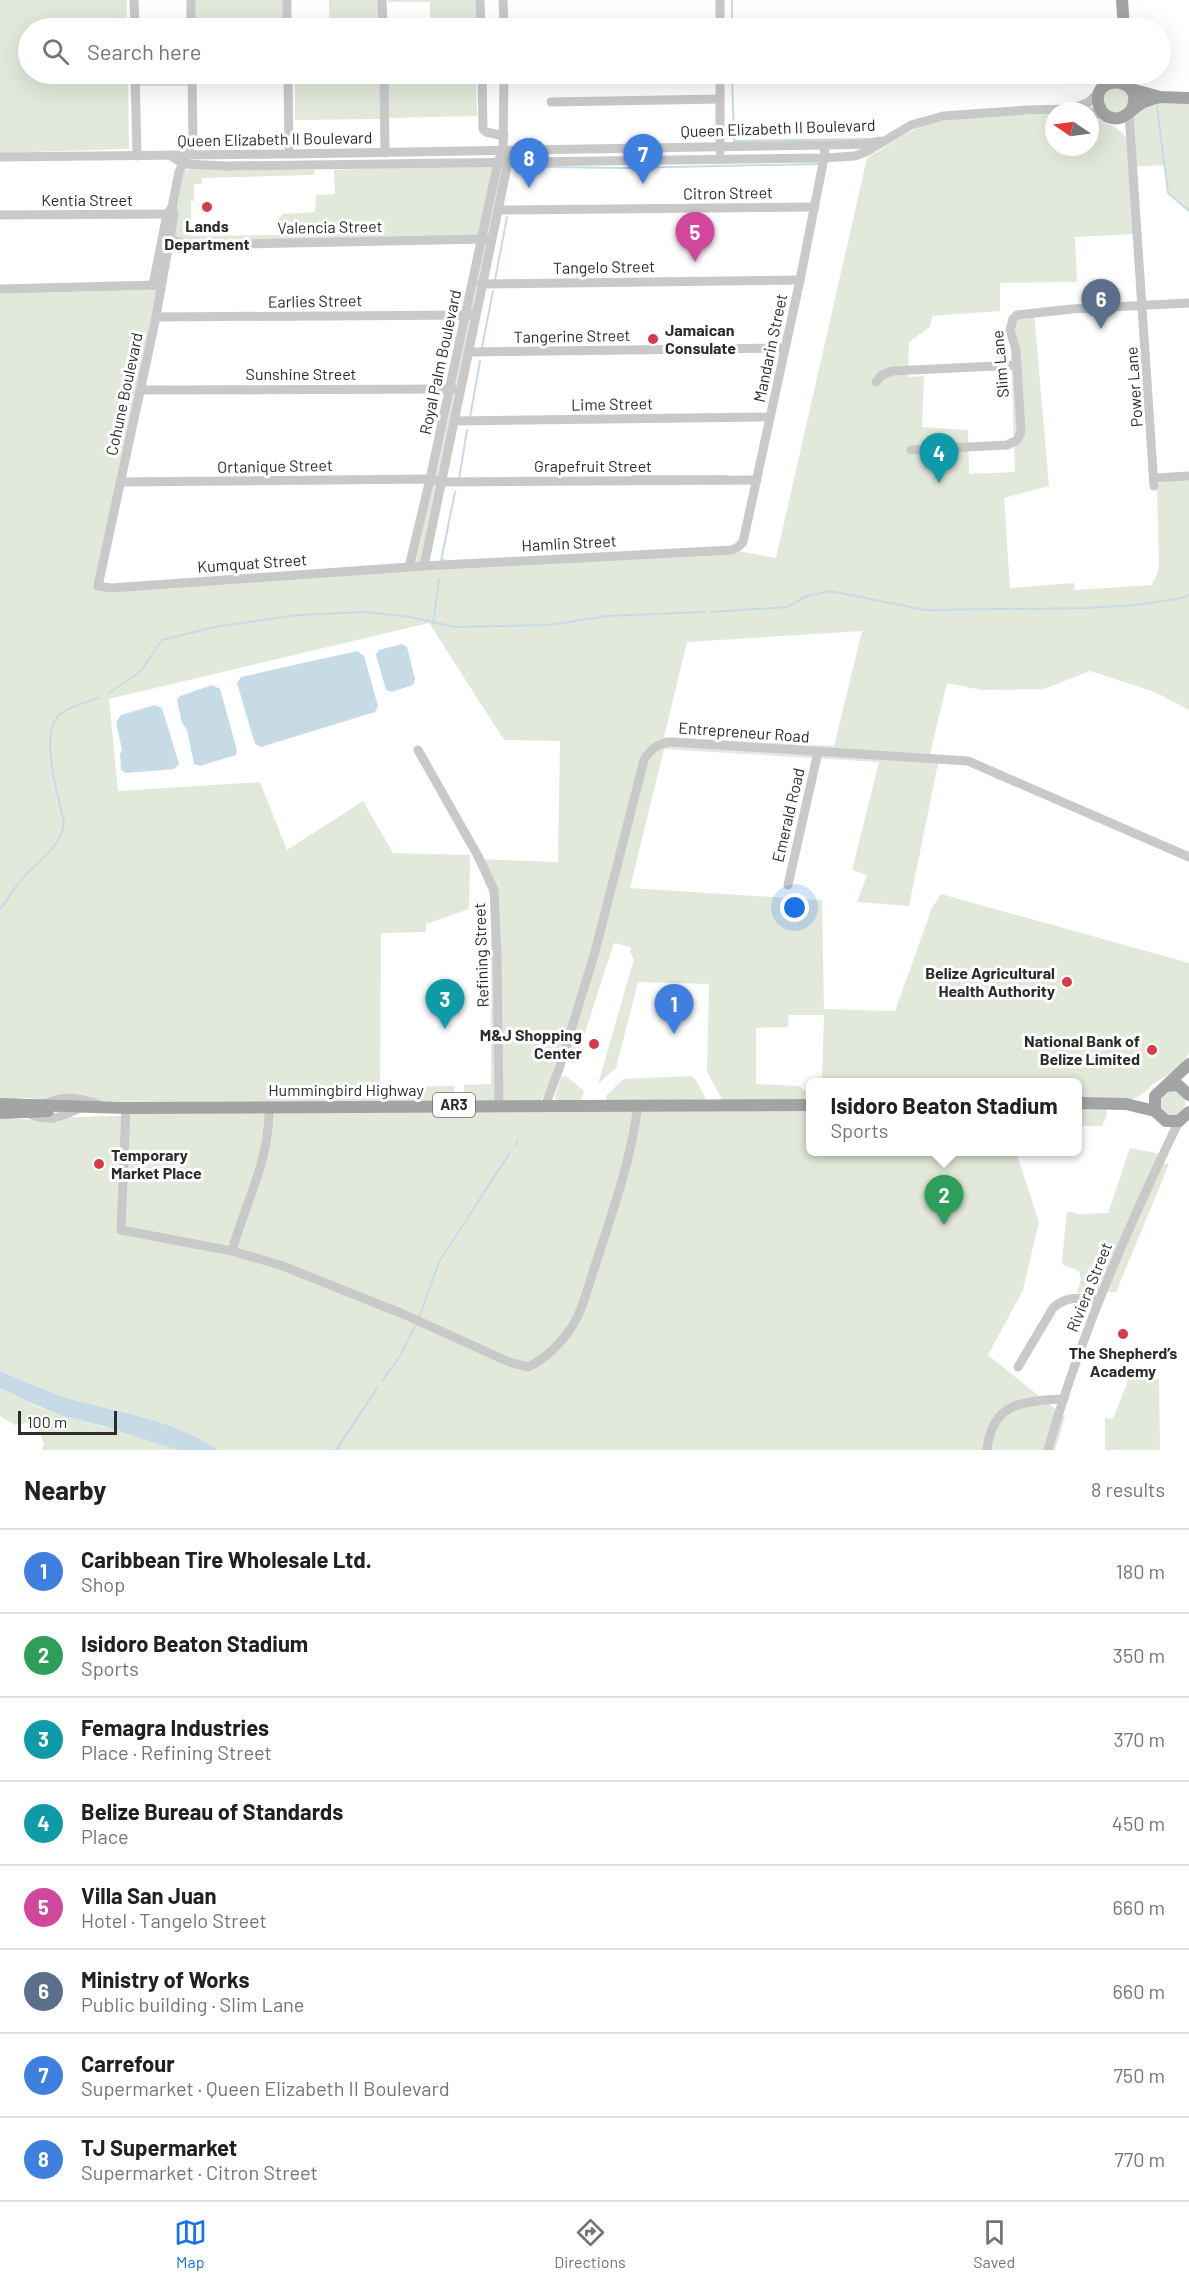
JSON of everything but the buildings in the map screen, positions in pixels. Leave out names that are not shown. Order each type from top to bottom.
[{"type":"main road","points":[[1122,0],[1123,18]]},
{"type":"main road","points":[[1107,84],[1103,88],[1098,103],[1107,116],[1121,118],[1145,101],[1160,97]]},
{"type":"main road","points":[[1103,88],[1110,84]]},
{"type":"main road","points":[[1123,84],[1160,97],[1189,98]]},
{"type":"main road","points":[[1129,84],[1135,100],[1130,113]]},
{"type":"main road","points":[[1155,1111],[1154,1101],[1162,1089],[1189,1065]]},
{"type":"main road","points":[[1189,1065],[1189,1094]]},
{"type":"main road","points":[[1126,1104],[1178,1085],[1189,1094]]},
{"type":"main road","points":[[1082,1103],[1126,1104],[1155,1111],[1166,1121],[1179,1121],[1189,1112]]},
{"type":"main road","name":"Hummingbird Highway","points":[[0,1104],[101,1107],[806,1105]]},
{"type":"main road","name":"Hummingbird Highway","points":[[0,1113],[101,1107]]},
{"type":"street","points":[[134,0],[135,18]]},
{"type":"street","points":[[191,0],[191,18]]},
{"type":"street","points":[[287,0],[287,18]]},
{"type":"street","points":[[382,0],[383,18]]},
{"type":"street","points":[[480,0],[481,18]]},
{"type":"street","points":[[504,0],[504,18]]},
{"type":"street","points":[[720,0],[720,18]]},
{"type":"street","points":[[135,84],[137,156]]},
{"type":"street","points":[[189,154],[193,143],[192,84]]},
{"type":"street","points":[[288,84],[289,154]]},
{"type":"street","points":[[384,84],[385,153]]},
{"type":"street","points":[[482,84],[483,129],[486,132],[504,136]]},
{"type":"street","points":[[503,162],[504,84]]},
{"type":"street","points":[[720,84],[720,160]]},
{"type":"street","points":[[1089,102],[1103,88]]},
{"type":"street","points":[[551,102],[720,99]]},
{"type":"street","name":"Queen Elizabeth II Boulevard","points":[[170,155],[183,164],[228,165],[824,158],[855,156],[868,151],[911,124],[943,116],[1045,110]]},
{"type":"street","name":"Power Lane","points":[[1130,113],[1129,143],[1155,482],[1189,476]]},
{"type":"street","name":"Queen Elizabeth II Boulevard","points":[[1099,114],[1107,116]]},
{"type":"street","points":[[1107,116],[1121,126],[1129,143]]},
{"type":"street","name":"Queen Elizabeth II Boulevard","points":[[170,155],[825,145],[866,144],[889,139]]},
{"type":"street","name":"Mandarin Street","points":[[732,550],[743,542],[800,280],[825,145]]},
{"type":"street","name":"Cohune Boulevard","points":[[98,586],[156,316],[158,285],[179,172],[189,154]]},
{"type":"street","points":[[228,154],[228,165]]},
{"type":"street","points":[[327,165],[328,154]]},
{"type":"street","points":[[0,157],[170,155]]},
{"type":"street","name":"Royal Palm Boulevard","points":[[424,566],[468,352],[470,315],[481,284],[486,239],[498,210],[503,162]]},
{"type":"street","name":"Royal Palm Boulevard","points":[[409,567],[450,389],[470,315],[503,162]]},
{"type":"street","name":"Citron Street","points":[[498,210],[815,207]]},
{"type":"street","name":"Cohune Boulevard","points":[[158,285],[170,238],[171,212]]},
{"type":"street","name":"Kentia Street","points":[[0,215],[171,212]]},
{"type":"street","name":"Valencia Street","points":[[170,238],[188,245],[486,239]]},
{"type":"street","name":"Tangelo Street","points":[[481,284],[800,280]]},
{"type":"street","points":[[0,289],[158,285]]},
{"type":"street","name":"Slim Lane","points":[[911,450],[1007,445],[1017,440],[1021,432],[1017,365],[1016,350],[1010,330],[1013,319],[1017,315],[1072,309],[1189,303]]},
{"type":"street","name":"Earlies Street","points":[[156,316],[470,315]]},
{"type":"street","name":"Tangerine Street","points":[[468,352],[785,348]]},
{"type":"street","points":[[876,382],[882,375],[892,371],[1017,365]]},
{"type":"street","name":"Sunshine Street","points":[[140,390],[461,389]]},
{"type":"street","name":"Lime Street","points":[[455,421],[770,417]]},
{"type":"street","name":"Ortanique Street","points":[[120,482],[430,479]]},
{"type":"street","name":"Grapefruit Street","points":[[430,479],[442,482],[757,480]]},
{"type":"street","name":"Hamlin Street","points":[[409,567],[732,550]]},
{"type":"street","name":"Kumquat Street","points":[[98,586],[111,588],[409,567]]},
{"type":"street","name":"Entrepreneur Road","points":[[545,1106],[559,1070],[595,952],[644,760],[659,744],[671,742],[968,761],[1189,857]]},
{"type":"street","name":"Refining Street","points":[[418,750],[478,856],[494,890],[499,1106]]},
{"type":"street","name":"Emerald Road","points":[[788,885],[818,752]]},
{"type":"street","points":[[232,1251],[264,1158],[269,1106]]},
{"type":"street","points":[[126,1107],[121,1202],[122,1230],[232,1251],[280,1266],[393,1310],[509,1362],[528,1367],[551,1353],[570,1329],[578,1313],[611,1218],[627,1163],[638,1106]]},
{"type":"street","points":[[1166,1121],[1170,1140]]},
{"type":"street","name":"Riviera Street","points":[[1048,1450],[1064,1399],[1122,1244],[1179,1121]]},
{"type":"street","points":[[1018,1367],[1053,1308],[1067,1299],[1100,1300]]},
{"type":"street","points":[[987,1450],[993,1425],[1006,1410],[1031,1402],[1064,1399]]},
{"type":"green space","points":[[0,0],[127,0],[127,18],[18,18],[18,84],[128,84],[129,149],[0,153]]},
{"type":"green space","points":[[194,0],[285,0],[285,18],[194,18]]},
{"type":"green space","points":[[329,0],[379,0],[379,18],[329,18]]},
{"type":"green space","points":[[388,0],[476,0],[476,18],[430,18],[430,2],[388,2]]},
{"type":"green space","points":[[139,84],[189,84],[189,86],[139,86]]},
{"type":"green space","points":[[295,84],[380,84],[380,119],[295,120]]},
{"type":"green space","points":[[387,84],[476,84],[477,116],[387,118]]},
{"type":"green space","points":[[1113,84],[1117,84],[1140,104],[1189,98],[1189,211],[1168,193],[1165,165],[1132,167],[1135,234],[1075,237],[1077,282],[1000,283],[1000,311],[932,316],[930,327],[909,342],[908,377],[924,376],[922,427],[968,430],[969,474],[1015,472],[1010,330],[1013,319],[1034,312],[1049,486],[1004,498],[1010,588],[1074,583],[1075,590],[1152,585],[1159,569],[1157,484],[1167,481],[1189,481],[1189,710],[1155,692],[1090,671],[1044,689],[982,690],[947,683],[929,758],[939,759],[909,906],[857,902],[867,875],[852,870],[879,762],[664,749],[630,888],[822,900],[824,1009],[895,1011],[932,908],[941,894],[1189,963],[1189,1053],[1175,1070],[1139,1096],[1117,1101],[1082,1100],[1082,1078],[822,1078],[824,1015],[789,1015],[788,1027],[756,1028],[756,1084],[800,1086],[806,1093],[804,1100],[723,1101],[707,1072],[709,984],[638,982],[616,1068],[598,1084],[634,959],[630,953],[631,947],[614,943],[575,1063],[565,1062],[540,1101],[468,1101],[464,1095],[464,1085],[491,1084],[491,897],[475,859],[558,862],[560,741],[504,740],[429,623],[109,699],[118,791],[260,782],[287,850],[363,801],[393,853],[470,855],[469,909],[426,924],[426,932],[381,933],[380,1087],[455,1086],[453,1098],[445,1101],[159,1102],[104,1101],[83,1096],[49,1100],[27,1098],[0,1100],[0,289],[162,284],[98,586],[408,567],[482,239],[188,245],[170,239],[182,176],[185,170],[192,169],[315,170],[314,175],[202,178],[201,184],[194,184],[194,201],[191,201],[191,236],[278,235],[278,219],[283,214],[315,212],[316,195],[335,194],[334,170],[508,162],[424,566],[732,550],[776,558],[867,158],[909,132],[929,124],[983,116],[1045,114],[1045,156],[1099,156],[1099,118],[1121,132],[1127,141],[1128,123],[1115,119],[1098,97]],"holes":[[[862,631],[834,746],[664,737],[687,642]]]},
{"type":"green space","points":[[566,1076],[584,1091],[581,1101],[557,1101],[555,1096],[561,1077]]},
{"type":"green space","points":[[692,1076],[705,1097],[704,1101],[607,1101],[606,1096],[623,1079]]},
{"type":"green space","points":[[1172,1090],[1181,1094],[1185,1103],[1181,1112],[1172,1116],[1163,1112],[1159,1103],[1163,1094]]},
{"type":"green space","points":[[806,1109],[806,1156],[1017,1156],[1039,1222],[1023,1290],[988,1355],[1065,1417],[1055,1450],[218,1450],[201,1439],[163,1423],[65,1397],[0,1371],[0,1117],[57,1122],[71,1117],[118,1116],[133,1113]]},
{"type":"green space","points":[[1082,1109],[1106,1109],[1107,1115],[1102,1126],[1082,1126]]},
{"type":"green space","points":[[1130,1148],[1161,1154],[1158,1163],[1169,1164],[1116,1292],[1077,1293],[1081,1279],[1079,1271],[1063,1265],[1062,1261],[1067,1211],[1078,1214],[1108,1213]]},
{"type":"green space","points":[[1130,1375],[1159,1379],[1160,1450],[1105,1450],[1105,1418],[1113,1419]]},
{"type":"green space","points":[[0,1388],[31,1404],[63,1416],[178,1450],[42,1450],[44,1443],[37,1427],[32,1422],[15,1425],[0,1416]]},
{"type":"water","points":[[402,644],[407,647],[415,679],[413,685],[392,692],[386,690],[376,655],[379,650]]},
{"type":"water","points":[[357,651],[364,656],[378,706],[375,712],[261,747],[255,744],[237,683],[241,677]]},
{"type":"water","points":[[212,685],[220,689],[237,750],[236,755],[200,766],[194,764],[187,730],[182,723],[177,700],[180,696]]},
{"type":"water","points":[[155,705],[162,708],[179,764],[174,769],[126,773],[121,770],[122,750],[116,722],[121,715]]},
{"type":"water","points":[[0,1371],[65,1397],[163,1423],[201,1439],[218,1450],[178,1450],[103,1426],[62,1416],[0,1388]]},
{"type":"waterway","points":[[732,0],[732,18]]},
{"type":"waterway","points":[[732,84],[734,141],[870,139]]},
{"type":"waterway","points":[[1157,106],[1168,193],[1189,211]]},
{"type":"waterway","points":[[544,167],[623,168],[819,164]]},
{"type":"waterway","points":[[495,280],[507,217]]},
{"type":"waterway","points":[[482,347],[493,291]]},
{"type":"waterway","points":[[470,417],[480,361]]},
{"type":"waterway","points":[[459,479],[467,430]]},
{"type":"waterway","points":[[633,476],[726,476]]},
{"type":"waterway","points":[[444,560],[441,561],[455,492]]},
{"type":"waterway","points":[[433,624],[439,579]]},
{"type":"waterway","points":[[711,612],[787,607],[807,596],[831,591],[925,610],[1088,608],[1137,605],[1189,595]]},
{"type":"waterway","points":[[108,694],[141,671],[162,640],[214,627],[298,615],[366,612],[410,617],[455,627],[549,625],[607,616],[704,612]]},
{"type":"waterway","points":[[0,909],[25,875],[56,844],[62,831],[64,823],[51,764],[51,733],[55,721],[63,712],[98,698]]},
{"type":"waterway","points":[[515,1145],[518,1140]]},
{"type":"waterway","points":[[419,1318],[439,1262],[509,1154]]},
{"type":"waterway","points":[[382,1381],[400,1356],[415,1326]]},
{"type":"waterway","points":[[336,1450],[377,1388]]},
{"type":"place","name":"Carrefour","points":[[643,184]]},
{"type":"place","name":"TJ Supermarket","points":[[529,188]]},
{"type":"place","name":"Lands Department","points":[[207,207]]},
{"type":"place","name":"Villa San Juan","points":[[695,262]]},
{"type":"place","name":"Ministry of Works","points":[[1101,329]]},
{"type":"place","name":"Jamaican Consulate","points":[[653,339]]},
{"type":"place","name":"Belize Bureau of Standards","points":[[939,483]]},
{"type":"place","name":"Belize Agricultural Health Authority","points":[[1067,982]]},
{"type":"place","name":"Femagra Industries","points":[[445,1029]]},
{"type":"place","name":"Caribbean Tire Wholesale Ltd.","points":[[674,1034]]},
{"type":"place","name":"M&J Shopping Center","points":[[594,1044]]},
{"type":"place","name":"National Bank of Belize Limited","points":[[1152,1050]]},
{"type":"place","name":"Temporary Market Place","points":[[99,1164]]},
{"type":"place","name":"Isidoro Beaton Stadium","points":[[944,1225]]},
{"type":"place","name":"The Shepherd’s Academy","points":[[1123,1334]]}]
